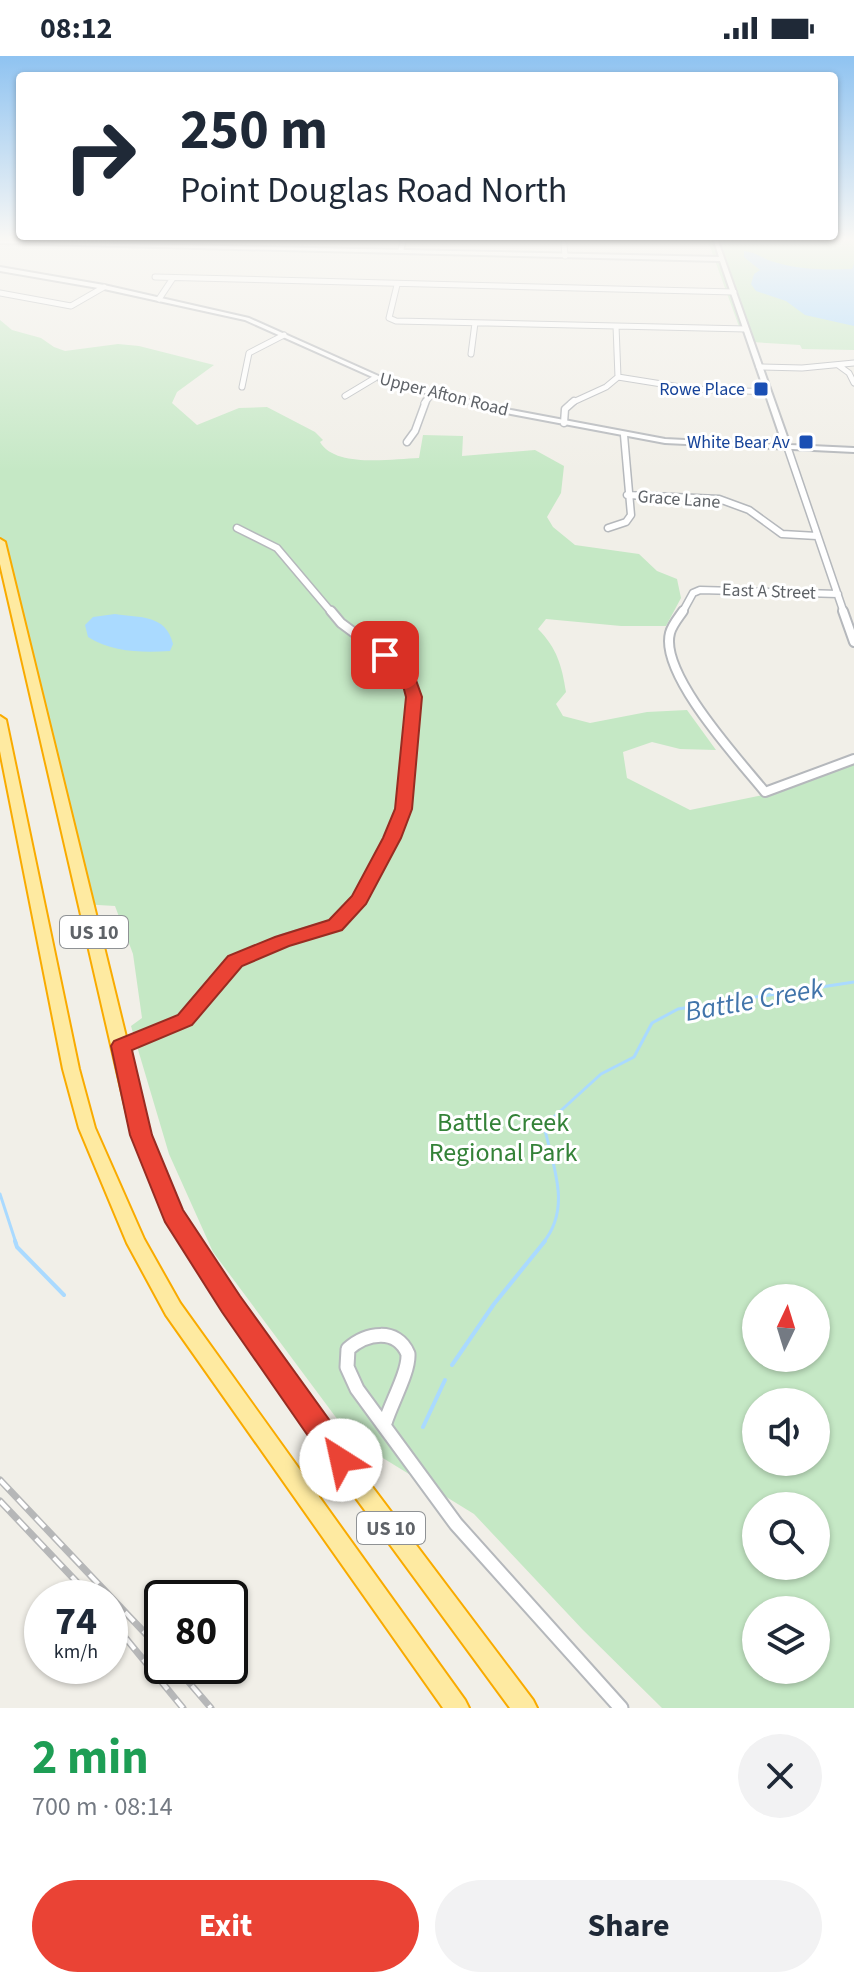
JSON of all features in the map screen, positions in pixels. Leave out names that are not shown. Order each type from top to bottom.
[{"type":"highway","name":"US 10","points":[[0,542],[141,1135],[174,1215],[231,1304],[357,1483],[525,1708]]},
{"type":"highway","name":"US 10","points":[[0,720],[71,1069],[87,1128],[136,1243],[173,1309],[457,1708]]},
{"type":"street","name":"Upper Afton Road","points":[[243,318],[375,378],[432,395],[624,435],[686,443],[854,450]]},
{"type":"street","points":[[391,318],[746,329]]},
{"type":"street","points":[[742,318],[854,642]]},
{"type":"street","points":[[471,354],[475,323]]},
{"type":"street","points":[[564,423],[569,404],[608,388],[618,377],[616,326]]},
{"type":"street","points":[[242,387],[249,353],[284,335]]},
{"type":"street","points":[[759,367],[854,363]]},
{"type":"street","points":[[836,364],[849,373],[854,383]]},
{"type":"street","points":[[618,377],[693,389],[768,392]]},
{"type":"street","points":[[345,396],[375,378]]},
{"type":"street","points":[[407,442],[415,433],[421,405],[432,395]]},
{"type":"street","points":[[608,528],[629,519],[624,435]]},
{"type":"street","name":"Grace Lane","points":[[627,495],[719,499],[743,507],[782,534],[817,536]]},
{"type":"street","points":[[121,1046],[185,1020],[235,961],[282,941],[335,925],[359,900],[392,838],[403,809],[414,697],[407,672],[341,623],[277,548],[237,528]]},
{"type":"street","name":"East A Street","points":[[838,594],[700,590],[693,593],[670,633],[671,655],[696,707],[765,792],[854,759]]},
{"type":"street","points":[[385,1423],[395,1391],[408,1367],[408,1356],[405,1346],[396,1339],[379,1334],[354,1343],[345,1357],[357,1389],[385,1423],[456,1524],[621,1708]]},
{"type":"green space","points":[[736,318],[854,318],[854,350],[802,349],[800,345],[752,342],[748,332],[741,332]]},
{"type":"green space","name":"Battle Creek Regional Park","points":[[0,320],[12,330],[41,338],[65,351],[118,344],[139,346],[214,365],[177,392],[172,403],[197,425],[239,408],[267,407],[315,432],[327,450],[351,459],[419,458],[423,435],[463,436],[462,456],[535,450],[564,466],[561,493],[547,517],[553,527],[575,545],[639,554],[657,571],[677,579],[681,598],[666,626],[621,626],[546,619],[538,629],[550,643],[563,674],[566,692],[556,704],[563,716],[590,723],[647,712],[687,710],[716,750],[680,749],[652,742],[623,752],[627,778],[690,810],[763,795],[854,758],[854,1708],[662,1708],[583,1630],[474,1514],[352,1439],[213,1252],[169,1154],[131,1026],[142,1018],[133,954],[115,906],[81,904],[0,546]]},
{"type":"water","points":[[819,318],[854,318],[854,326]]},
{"type":"water","points":[[115,614],[158,622],[170,634],[173,644],[170,651],[128,650],[107,646],[88,637],[85,625],[93,617]]},
{"type":"waterway","name":"Battle Creek","points":[[543,1243],[552,1230],[558,1201],[558,1186],[544,1126],[601,1074],[634,1057],[652,1023],[678,1009],[854,982]]},
{"type":"waterway","name":"Battle Creek","points":[[0,1194],[16,1243]]},
{"type":"waterway","name":"Battle Creek","points":[[15,1241],[17,1247],[64,1295]]},
{"type":"waterway","name":"Battle Creek","points":[[452,1365],[494,1304],[545,1241]]},
{"type":"waterway","name":"Battle Creek","points":[[423,1427],[445,1380]]},
{"type":"railway","points":[[0,1480],[144,1632]]},
{"type":"railway","points":[[0,1501],[75,1580]]},
{"type":"railway","points":[[128,1641],[183,1708]]},
{"type":"railway","points":[[190,1684],[211,1708]]},
{"type":"place","name":"Rowe Place","points":[[761,389]]},
{"type":"place","name":"White Bear Av","points":[[806,442]]},
{"type":"route","points":[[341,1460],[231,1304],[174,1215],[141,1135],[121,1046],[185,1020],[235,961],[282,941],[335,925],[359,900],[392,838],[403,809],[414,697],[407,672],[385,655]]}]
